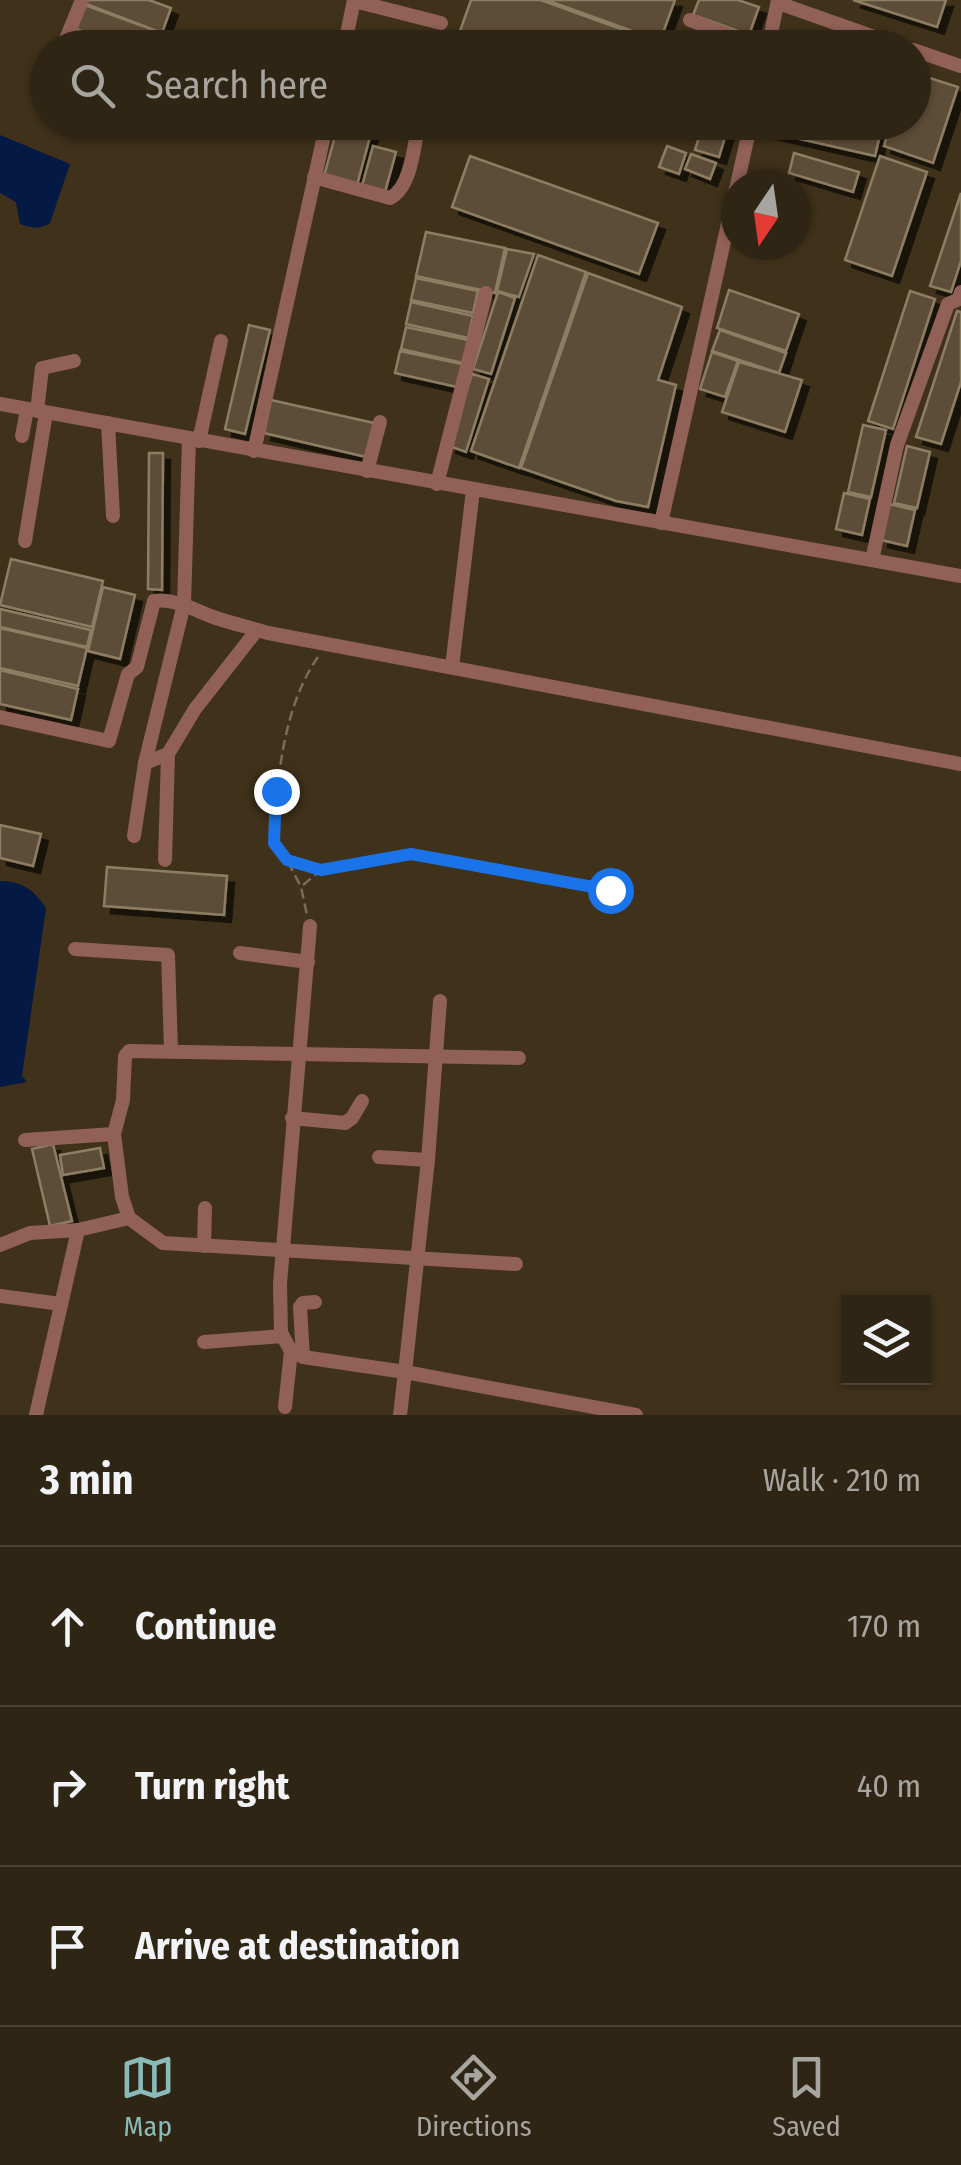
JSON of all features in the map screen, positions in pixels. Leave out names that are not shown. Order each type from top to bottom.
[{"type":"street","points":[[70,30],[82,0]]},
{"type":"street","points":[[348,30],[354,0],[440,23]]},
{"type":"street","points":[[769,30],[778,2],[856,30]]},
{"type":"street","points":[[690,20],[716,30]]},
{"type":"street","points":[[931,56],[960,66]]},
{"type":"street","points":[[254,451],[323,140]]},
{"type":"street","points":[[314,177],[390,198],[398,194],[404,183],[415,140]]},
{"type":"street","points":[[740,170],[747,140]]},
{"type":"street","points":[[661,523],[721,254]]},
{"type":"street","points":[[872,560],[897,445],[948,304],[958,299],[961,292]]},
{"type":"street","points":[[438,484],[486,294]]},
{"type":"street","points":[[134,836],[145,763],[184,604],[194,440],[222,341]]},
{"type":"street","points":[[25,540],[42,368],[74,361]]},
{"type":"street","points":[[0,404],[961,576]]},
{"type":"street","points":[[22,436],[37,411]]},
{"type":"street","points":[[368,471],[380,422]]},
{"type":"street","points":[[108,424],[113,516]]},
{"type":"street","points":[[452,667],[473,490]]},
{"type":"street","points":[[0,717],[109,741],[128,674],[138,666],[154,600],[184,604],[257,630],[961,764]]},
{"type":"street","points":[[166,860],[168,754],[194,710],[257,630]]},
{"type":"street","points":[[145,763],[168,754]]},
{"type":"street","points":[[309,923],[282,1249],[283,1336],[297,1354],[636,1415]]},
{"type":"street","points":[[74,949],[168,955],[171,1050]]},
{"type":"street","points":[[240,953],[308,962]]},
{"type":"street","points":[[400,1415],[428,1160],[440,1001]]},
{"type":"street","points":[[516,1264],[163,1243],[129,1218],[122,1197],[114,1134],[123,1100],[125,1056],[130,1052],[519,1058]]},
{"type":"street","points":[[292,1118],[346,1122],[362,1102]]},
{"type":"street","points":[[24,1140],[114,1134]]},
{"type":"street","points":[[378,1157],[428,1160]]},
{"type":"street","points":[[204,1246],[205,1208]]},
{"type":"street","points":[[0,1244],[30,1232],[78,1230],[129,1218]]},
{"type":"street","points":[[36,1415],[78,1230]]},
{"type":"street","points":[[0,1296],[61,1304]]},
{"type":"street","points":[[285,1407],[297,1354],[300,1307],[303,1302],[316,1302]]},
{"type":"street","points":[[204,1342],[283,1336]]},
{"type":"path","points":[[309,923],[301,887],[274,843],[276,791],[298,691],[326,642]]},
{"type":"path","points":[[287,860],[321,870],[411,854],[610,890]]},
{"type":"path","points":[[301,887],[321,870]]},
{"type":"water","points":[[0,135],[70,164],[50,223],[35,228],[20,224],[16,202],[0,193]]},
{"type":"water","points":[[0,881],[27,888],[46,908],[22,1076],[27,1082],[0,1087]]},
{"type":"building","points":[[87,0],[149,0],[171,8],[163,30],[154,30],[86,4]]},
{"type":"building","points":[[471,0],[541,0],[624,30],[460,30]]},
{"type":"building","points":[[546,0],[675,0],[664,30],[629,30]]},
{"type":"building","points":[[699,0],[738,0],[759,7],[751,30],[735,30],[693,15]]},
{"type":"building","points":[[853,0],[946,0],[937,27]]},
{"type":"building","points":[[85,5],[154,30],[79,30]]},
{"type":"building","points":[[931,78],[958,87],[933,163],[884,146],[886,140],[931,140]]},
{"type":"building","points":[[334,140],[369,140],[357,185],[324,176]]},
{"type":"building","points":[[698,140],[724,140],[719,157],[695,150]]},
{"type":"building","points":[[805,140],[879,140],[875,156]]},
{"type":"building","points":[[373,146],[396,152],[385,192],[362,186]]},
{"type":"building","points":[[667,146],[686,153],[679,174],[659,167]]},
{"type":"building","points":[[794,153],[859,172],[853,192],[811,180],[811,170],[790,170]]},
{"type":"building","points":[[691,154],[716,163],[710,179],[685,169]]},
{"type":"building","points":[[470,156],[658,223],[639,274],[452,207]]},
{"type":"building","points":[[880,156],[927,172],[892,276],[845,260]]},
{"type":"building","points":[[961,193],[961,261],[951,292],[930,286]]},
{"type":"building","points":[[426,232],[505,248],[495,293],[416,276]]},
{"type":"building","points":[[507,249],[534,254],[519,297],[497,291]]},
{"type":"building","points":[[538,255],[586,272],[519,468],[471,451]]},
{"type":"building","points":[[588,273],[682,307],[658,380],[676,385],[648,507],[616,501],[521,468]]},
{"type":"building","points":[[416,278],[478,291],[473,313],[411,300]]},
{"type":"building","points":[[729,290],[799,314],[786,351],[717,328]]},
{"type":"building","points":[[910,291],[935,299],[893,429],[868,421]]},
{"type":"building","points":[[498,292],[515,298],[491,374],[473,369]]},
{"type":"building","points":[[411,302],[473,316],[468,338],[406,324]]},
{"type":"building","points":[[957,311],[961,312],[961,382],[941,444],[916,437]]},
{"type":"building","points":[[249,325],[270,330],[245,434],[225,429]]},
{"type":"building","points":[[406,327],[468,340],[463,363],[401,349]]},
{"type":"building","points":[[720,330],[786,353],[779,373],[712,351]]},
{"type":"building","points":[[400,351],[462,364],[457,387],[395,373]]},
{"type":"building","points":[[712,352],[738,361],[725,397],[700,389]]},
{"type":"building","points":[[739,362],[802,380],[785,432],[722,412]]},
{"type":"building","points":[[472,374],[489,379],[466,452],[449,446]]},
{"type":"building","points":[[271,400],[374,423],[366,457],[264,433]]},
{"type":"building","points":[[863,425],[886,430],[871,497],[848,492]]},
{"type":"building","points":[[907,446],[930,452],[917,508],[894,503]]},
{"type":"building","points":[[149,453],[163,453],[162,590],[148,589]]},
{"type":"building","points":[[844,493],[870,499],[862,535],[836,529]]},
{"type":"building","points":[[889,504],[915,510],[907,546],[881,540]]},
{"type":"building","points":[[11,559],[103,581],[92,627],[0,605]]},
{"type":"building","points":[[103,587],[135,595],[120,659],[88,651]]},
{"type":"building","points":[[0,609],[91,630],[87,647],[0,627]]},
{"type":"building","points":[[0,628],[87,648],[78,686],[0,668]]},
{"type":"building","points":[[0,670],[78,689],[71,720],[0,704]]},
{"type":"building","points":[[0,825],[41,834],[33,866],[0,858]]},
{"type":"building","points":[[107,867],[227,876],[224,915],[104,906]]},
{"type":"building","points":[[53,1144],[72,1221],[50,1226],[32,1149]]},
{"type":"building","points":[[100,1148],[104,1168],[63,1175],[60,1155]]},
{"type":"route","points":[[276,791],[274,843],[287,860],[321,870],[411,854],[610,890]]}]
